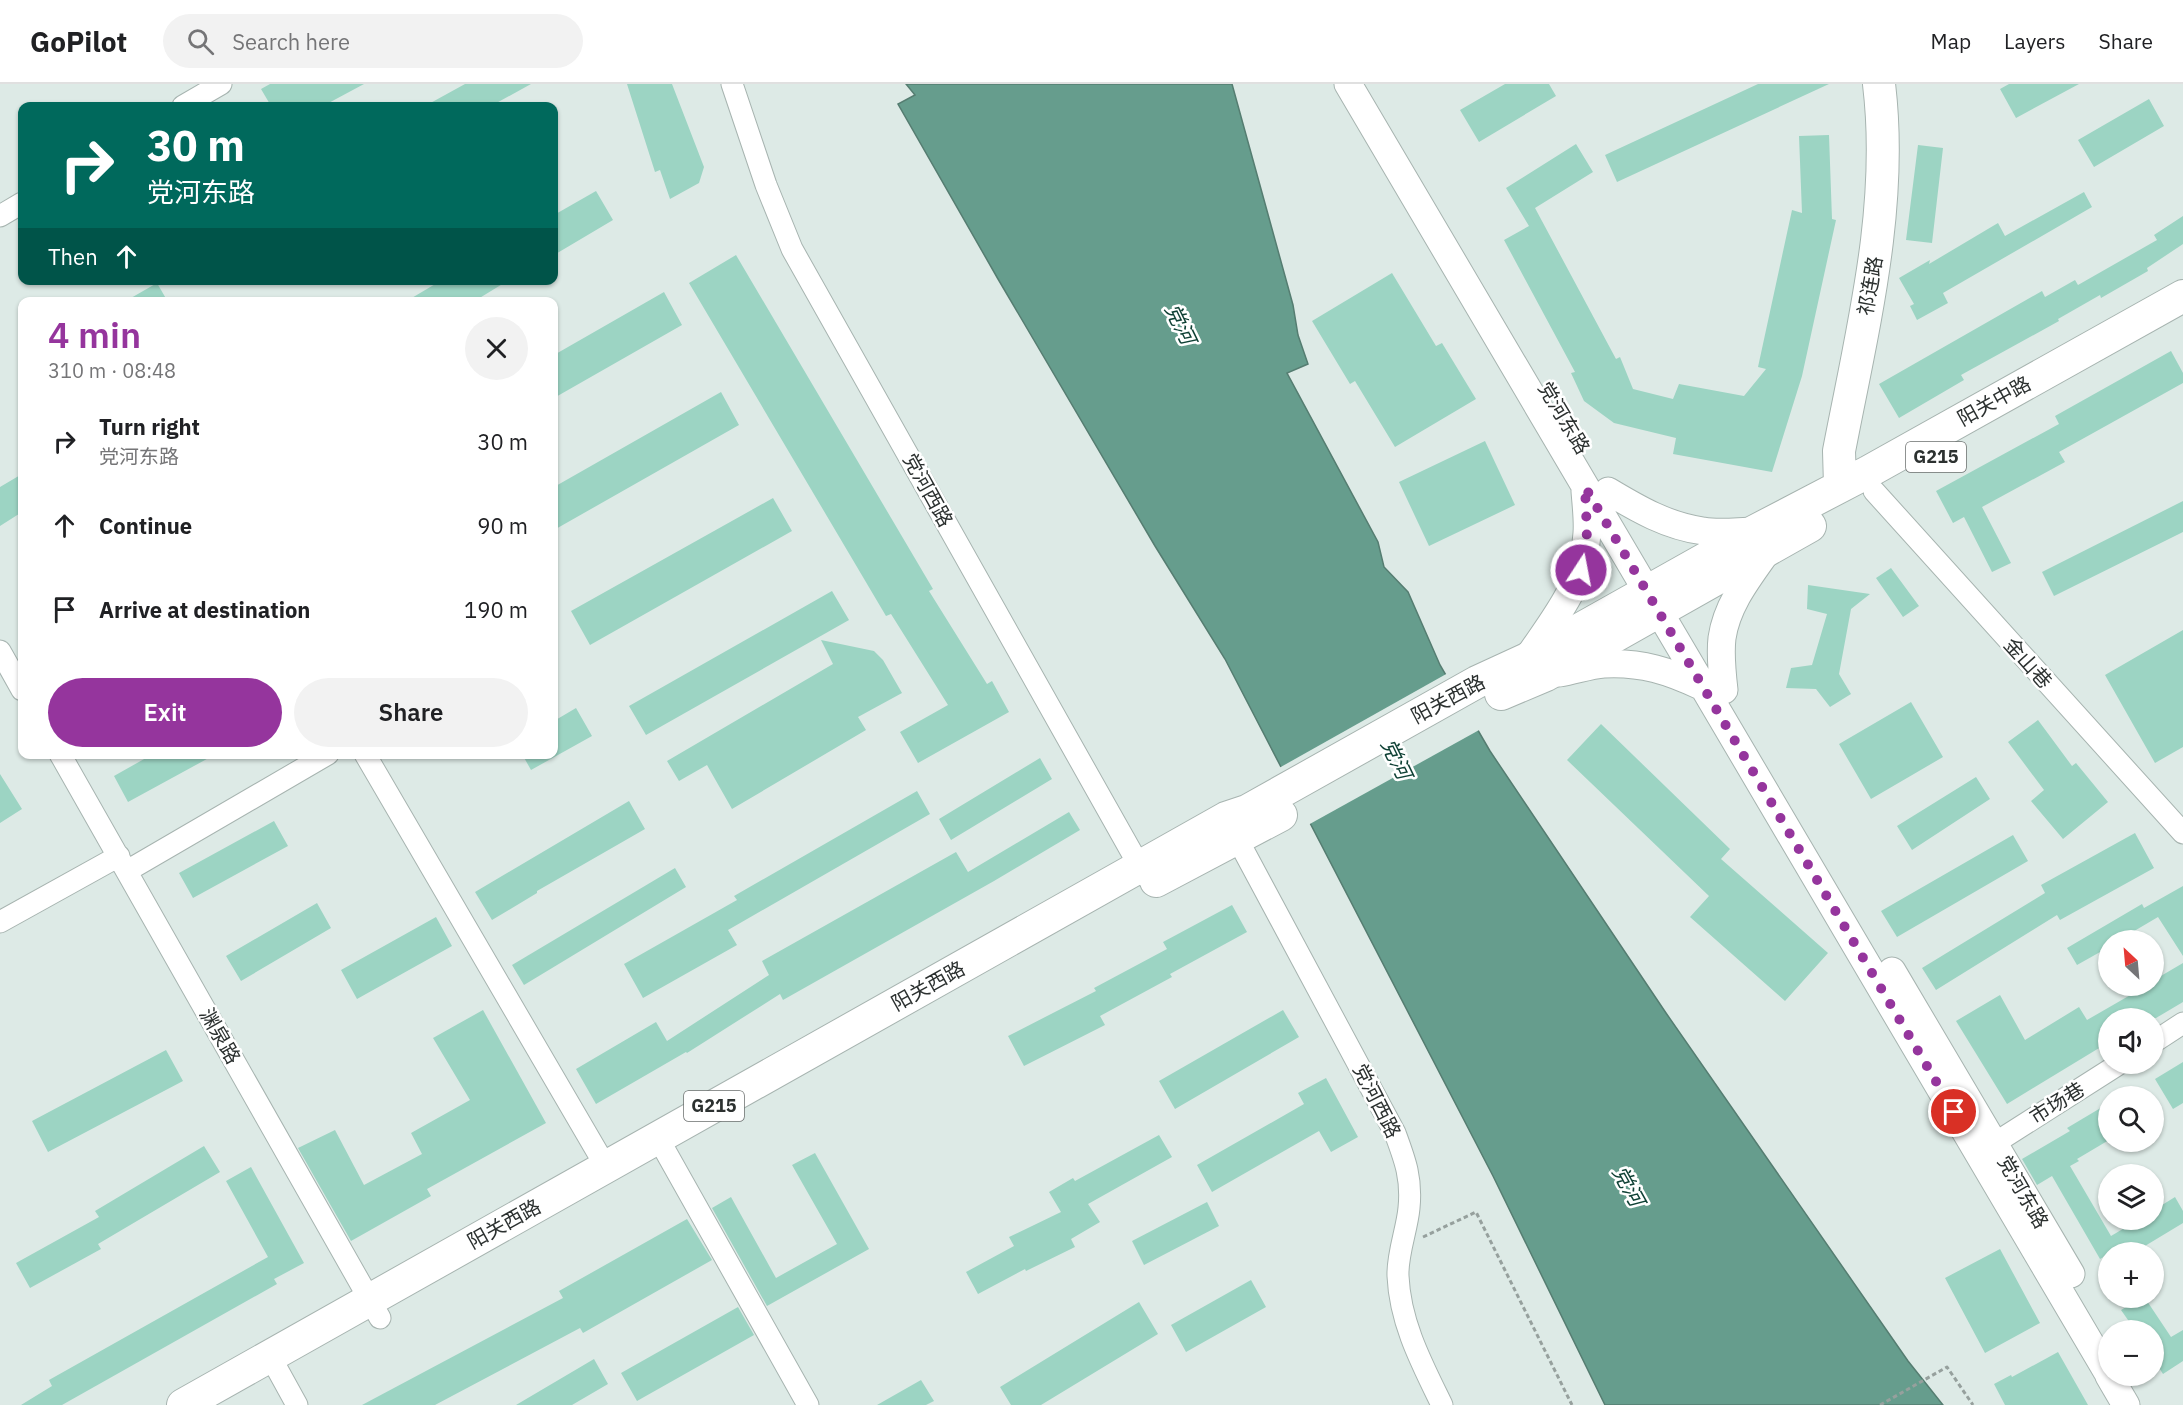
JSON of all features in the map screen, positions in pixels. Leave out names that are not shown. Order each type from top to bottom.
[{"type":"highway","name":"祁连路","points":[[1840,485],[1839,451],[1879,236],[1882,176],[1879,84]]},
{"type":"highway","name":"阳关中路","points":[[1762,540],[1840,485],[2183,296]]},
{"type":"highway","name":"阳关中路","points":[[1667,593],[1762,540],[1874,491],[2183,318]]},
{"type":"highway","name":"阳关西路","points":[[183,1405],[276,1365],[1145,875],[1482,691],[1536,667],[1667,593]]},
{"type":"highway","name":"阳关西路","points":[[375,1309],[606,1167],[663,1147]]},
{"type":"highway","name":"阳关西路","points":[[225,1405],[276,1365]]},
{"type":"main road","name":"党河东路","points":[[1348,84],[1596,489],[1667,593],[1713,688],[1995,1143],[2098,1321]]},
{"type":"main road","name":"党河东路","points":[[1367,84],[1460,244],[1596,489]]},
{"type":"main road","points":[[1713,688],[1728,618],[1762,540],[1677,526],[1596,489],[1581,570],[1536,667],[1644,665],[1668,671],[1713,688],[2098,1356]]},
{"type":"main road","points":[[2115,1386],[2126,1405]]},
{"type":"main road","points":[[2135,1386],[2146,1405]]},
{"type":"street","points":[[190,102],[221,84]]},
{"type":"street","name":"党河西路","points":[[732,84],[766,185],[792,249],[1145,875]]},
{"type":"street","points":[[0,216],[18,205]]},
{"type":"street","name":"金山巷","points":[[1874,491],[2183,833]]},
{"type":"street","points":[[0,651],[18,683]]},
{"type":"street","name":"渊泉路","points":[[63,759],[375,1309]]},
{"type":"street","points":[[0,922],[123,863],[319,759]]},
{"type":"street","points":[[369,759],[606,1167]]},
{"type":"street","name":"党河西路","points":[[1242,824],[1395,1133],[1410,1173],[1409,1208],[1398,1274],[1403,1318],[1422,1365],[1442,1405]]},
{"type":"street","points":[[2164,1035],[2183,1023]]},
{"type":"street","name":"市场巷","points":[[1995,1143],[2103,1074]]},
{"type":"street","points":[[663,1147],[808,1405]]},
{"type":"street","points":[[276,1365],[297,1405]]},
{"type":"path","points":[[1403,1246],[1476,1212],[1572,1405]]},
{"type":"path","points":[[1880,1405],[1947,1367],[1973,1405]]},
{"type":"water","name":"党河","points":[[906,84],[1232,84],[1293,305],[1298,335],[1308,364],[1287,373],[1378,542],[1384,567],[1408,592],[1440,665],[1490,751],[1666,1013],[1908,1361],[1943,1405],[1605,1405],[1493,1176],[1225,659],[1155,546],[898,104],[915,95]]},
{"type":"pier","points":[[1448,673],[1481,729],[1308,825],[1279,768]]},
{"type":"building","points":[[270,84],[364,84],[330,102],[269,102],[261,89]]},
{"type":"building","points":[[465,84],[531,84],[498,102],[432,102]]},
{"type":"building","points":[[627,84],[672,84],[704,167],[699,183],[670,199],[660,170],[655,172]]},
{"type":"building","points":[[1505,84],[1549,84],[1556,96],[1479,142],[1460,110]]},
{"type":"building","points":[[1758,84],[1829,84],[1617,182],[1605,155]]},
{"type":"building","points":[[2009,84],[2079,84],[2016,118],[2000,89]]},
{"type":"building","points":[[2149,99],[2164,126],[2094,167],[2078,140]]},
{"type":"building","points":[[1829,135],[1832,219],[1836,220],[1802,376],[1772,472],[1673,454],[1676,438],[1614,423],[1584,401],[1571,373],[1575,372],[1504,240],[1529,226],[1506,188],[1576,144],[1593,172],[1535,208],[1616,359],[1620,357],[1633,389],[1673,399],[1679,384],[1744,396],[1766,369],[1758,367],[1792,210],[1802,213],[1799,136]]},
{"type":"building","points":[[1918,145],[1943,148],[1932,243],[1906,240]]},
{"type":"building","points":[[596,191],[613,220],[558,253],[558,213]]},
{"type":"building","points":[[2084,192],[2092,207],[1943,293],[1948,303],[1917,320],[1910,306],[1914,304],[1899,278],[1930,260],[1929,264],[1998,223],[2005,236]]},
{"type":"building","points":[[2183,216],[2183,244],[2147,268],[2148,271],[2101,298],[2100,295],[2058,319],[2059,321],[1961,375],[1964,380],[1899,418],[1879,384],[2042,291],[2045,297],[2075,280],[2078,285],[2157,240],[2154,235]]},
{"type":"building","points":[[736,255],[933,589],[929,591],[987,684],[992,681],[1009,712],[918,763],[900,732],[948,705],[891,614],[886,616],[689,283]]},
{"type":"building","points":[[1392,273],[1436,346],[1442,343],[1476,399],[1395,447],[1355,381],[1350,384],[1312,321]]},
{"type":"building","points":[[154,285],[158,285],[165,297],[133,297]]},
{"type":"building","points":[[434,285],[501,285],[481,297],[413,297]]},
{"type":"building","points":[[664,292],[682,325],[558,396],[558,353]]},
{"type":"building","points":[[2171,351],[2183,373],[2183,383],[2059,452],[2065,462],[1982,507],[2011,563],[1992,572],[1964,517],[1953,523],[1936,491],[2059,424],[2055,416]]},
{"type":"building","points":[[721,392],[739,425],[558,528],[558,485]]},
{"type":"building","points":[[1485,441],[1515,505],[1429,546],[1399,482]]},
{"type":"building","points":[[18,476],[18,515],[0,526],[0,487]]},
{"type":"building","points":[[773,498],[792,531],[590,645],[571,611]]},
{"type":"building","points":[[2183,501],[2183,532],[2054,596],[2042,572]]},
{"type":"building","points":[[1891,568],[1919,606],[1903,617],[1876,578]]},
{"type":"building","points":[[1808,585],[1870,594],[1851,609],[1839,674],[1851,694],[1830,707],[1816,689],[1786,688],[1791,668],[1812,665],[1827,614],[1807,609]]},
{"type":"building","points":[[832,591],[849,620],[646,735],[629,706]]},
{"type":"building","points":[[2183,630],[2183,747],[2155,763],[2105,675]]},
{"type":"building","points":[[821,640],[874,651],[883,660],[902,693],[858,717],[866,730],[732,809],[707,765],[679,781],[667,761],[833,664]]},
{"type":"building","points":[[1911,702],[1943,757],[1871,799],[1839,744]]},
{"type":"building","points":[[576,708],[592,736],[558,755],[558,719]]},
{"type":"building","points":[[2038,720],[2072,766],[2076,763],[2108,802],[2063,839],[2031,801],[2044,790],[2008,742]]},
{"type":"building","points":[[1601,724],[1730,849],[1721,859],[1828,953],[1785,1001],[1690,917],[1709,896],[1567,760]]},
{"type":"building","points":[[1040,758],[1052,779],[951,840],[939,819]]},
{"type":"building","points":[[144,759],[207,759],[128,802],[114,776]]},
{"type":"building","points":[[525,759],[551,759],[531,770]]},
{"type":"building","points":[[0,774],[22,809],[0,823]]},
{"type":"building","points":[[1976,777],[1990,799],[1912,850],[1897,826]]},
{"type":"building","points":[[917,791],[930,814],[728,930],[737,945],[643,998],[624,964],[737,900],[734,896]]},
{"type":"building","points":[[629,801],[645,829],[537,891],[492,920],[475,892]]},
{"type":"building","points":[[1069,812],[1080,830],[783,1000],[780,994],[687,1053],[596,1104],[576,1069],[656,1022],[667,1041],[769,975],[762,961],[956,852],[968,872]]},
{"type":"building","points":[[274,821],[288,846],[193,898],[179,873]]},
{"type":"building","points":[[2135,833],[2154,868],[2060,920],[2057,915],[1936,990],[1922,968],[2045,893],[2041,885]]},
{"type":"building","points":[[2013,835],[2028,861],[1897,937],[1881,911]]},
{"type":"building","points":[[675,868],[686,887],[524,985],[512,965]]},
{"type":"building","points":[[2183,886],[2183,956],[2158,917],[2136,930],[2098,930],[2098,953],[2077,965],[2067,948],[2142,904],[2144,908]]},
{"type":"building","points":[[317,903],[331,928],[241,981],[226,956]]},
{"type":"building","points":[[1232,905],[1247,932],[1170,974],[1172,977],[1100,1016],[1105,1025],[1024,1066],[1008,1036],[1096,991],[1094,988],[1167,949],[1163,942]]},
{"type":"building","points":[[436,917],[452,946],[357,999],[341,970]]},
{"type":"building","points":[[2183,963],[2183,1002],[2164,1013],[2164,1008],[2108,1008],[2129,996],[2164,996],[2164,974]]},
{"type":"building","points":[[2000,995],[2025,1040],[2079,1007],[2087,1020],[2098,1014],[2098,1049],[2007,1104],[1956,1021]]},
{"type":"building","points":[[483,1010],[546,1123],[427,1189],[431,1196],[351,1241],[298,1148],[335,1130],[364,1185],[422,1154],[411,1133],[470,1100],[433,1038]]},
{"type":"building","points":[[1283,1010],[1299,1037],[1175,1109],[1159,1081]]},
{"type":"building","points":[[166,1050],[183,1081],[48,1152],[32,1121]]},
{"type":"building","points":[[2183,1062],[2183,1103],[2173,1109],[2164,1094],[2164,1086],[2159,1086],[2155,1079]]},
{"type":"building","points":[[1326,1078],[1358,1137],[1331,1152],[1319,1131],[1212,1192],[1197,1165],[1304,1104],[1298,1093]]},
{"type":"building","points":[[2098,1110],[2098,1147],[2070,1166],[2098,1214],[2098,1230],[2107,1230],[2111,1236],[2121,1230],[2164,1230],[2164,1204],[2175,1197],[2183,1211],[2183,1223],[2152,1242],[2098,1242],[2098,1256],[2052,1176],[2037,1185],[2022,1159],[2070,1131],[2067,1128]]},
{"type":"building","points":[[1159,1135],[1172,1157],[1088,1204],[1100,1222],[1071,1239],[1075,1247],[1026,1271],[1025,1269],[978,1294],[966,1272],[1014,1246],[1009,1237],[1061,1212],[1049,1192],[1073,1178],[1075,1181]]},
{"type":"building","points":[[204,1146],[220,1172],[98,1244],[101,1249],[30,1288],[16,1263],[99,1217],[95,1211]]},
{"type":"building","points":[[815,1153],[869,1249],[767,1306],[712,1208],[731,1197],[776,1278],[837,1244],[792,1165]]},
{"type":"building","points":[[251,1167],[304,1263],[274,1279],[277,1284],[62,1405],[21,1405],[52,1386],[49,1380],[268,1257],[226,1181]]},
{"type":"building","points":[[1207,1202],[1219,1226],[1144,1265],[1132,1241]]},
{"type":"building","points":[[687,1219],[712,1260],[583,1333],[580,1328],[435,1405],[362,1405],[563,1298],[559,1291]]},
{"type":"building","points":[[2000,1249],[2040,1323],[1985,1353],[1945,1278]]},
{"type":"building","points":[[1251,1280],[1266,1307],[1186,1352],[1171,1325]]},
{"type":"building","points":[[1139,1302],[1158,1334],[1041,1405],[1011,1405],[1000,1387]]},
{"type":"building","points":[[738,1307],[754,1335],[637,1401],[621,1373]]},
{"type":"building","points":[[2152,1308],[2160,1320],[2128,1320],[2121,1310]]},
{"type":"building","points":[[2164,1326],[2171,1337],[2183,1330],[2183,1361],[2164,1373]]},
{"type":"building","points":[[2058,1352],[2088,1405],[2005,1405],[1994,1384]]},
{"type":"building","points":[[594,1359],[608,1384],[572,1405],[516,1405]]},
{"type":"building","points":[[921,1380],[934,1401],[926,1405],[877,1405]]},
{"type":"route","points":[[1581,570],[1587,533],[1585,487],[1954,1112]]}]
